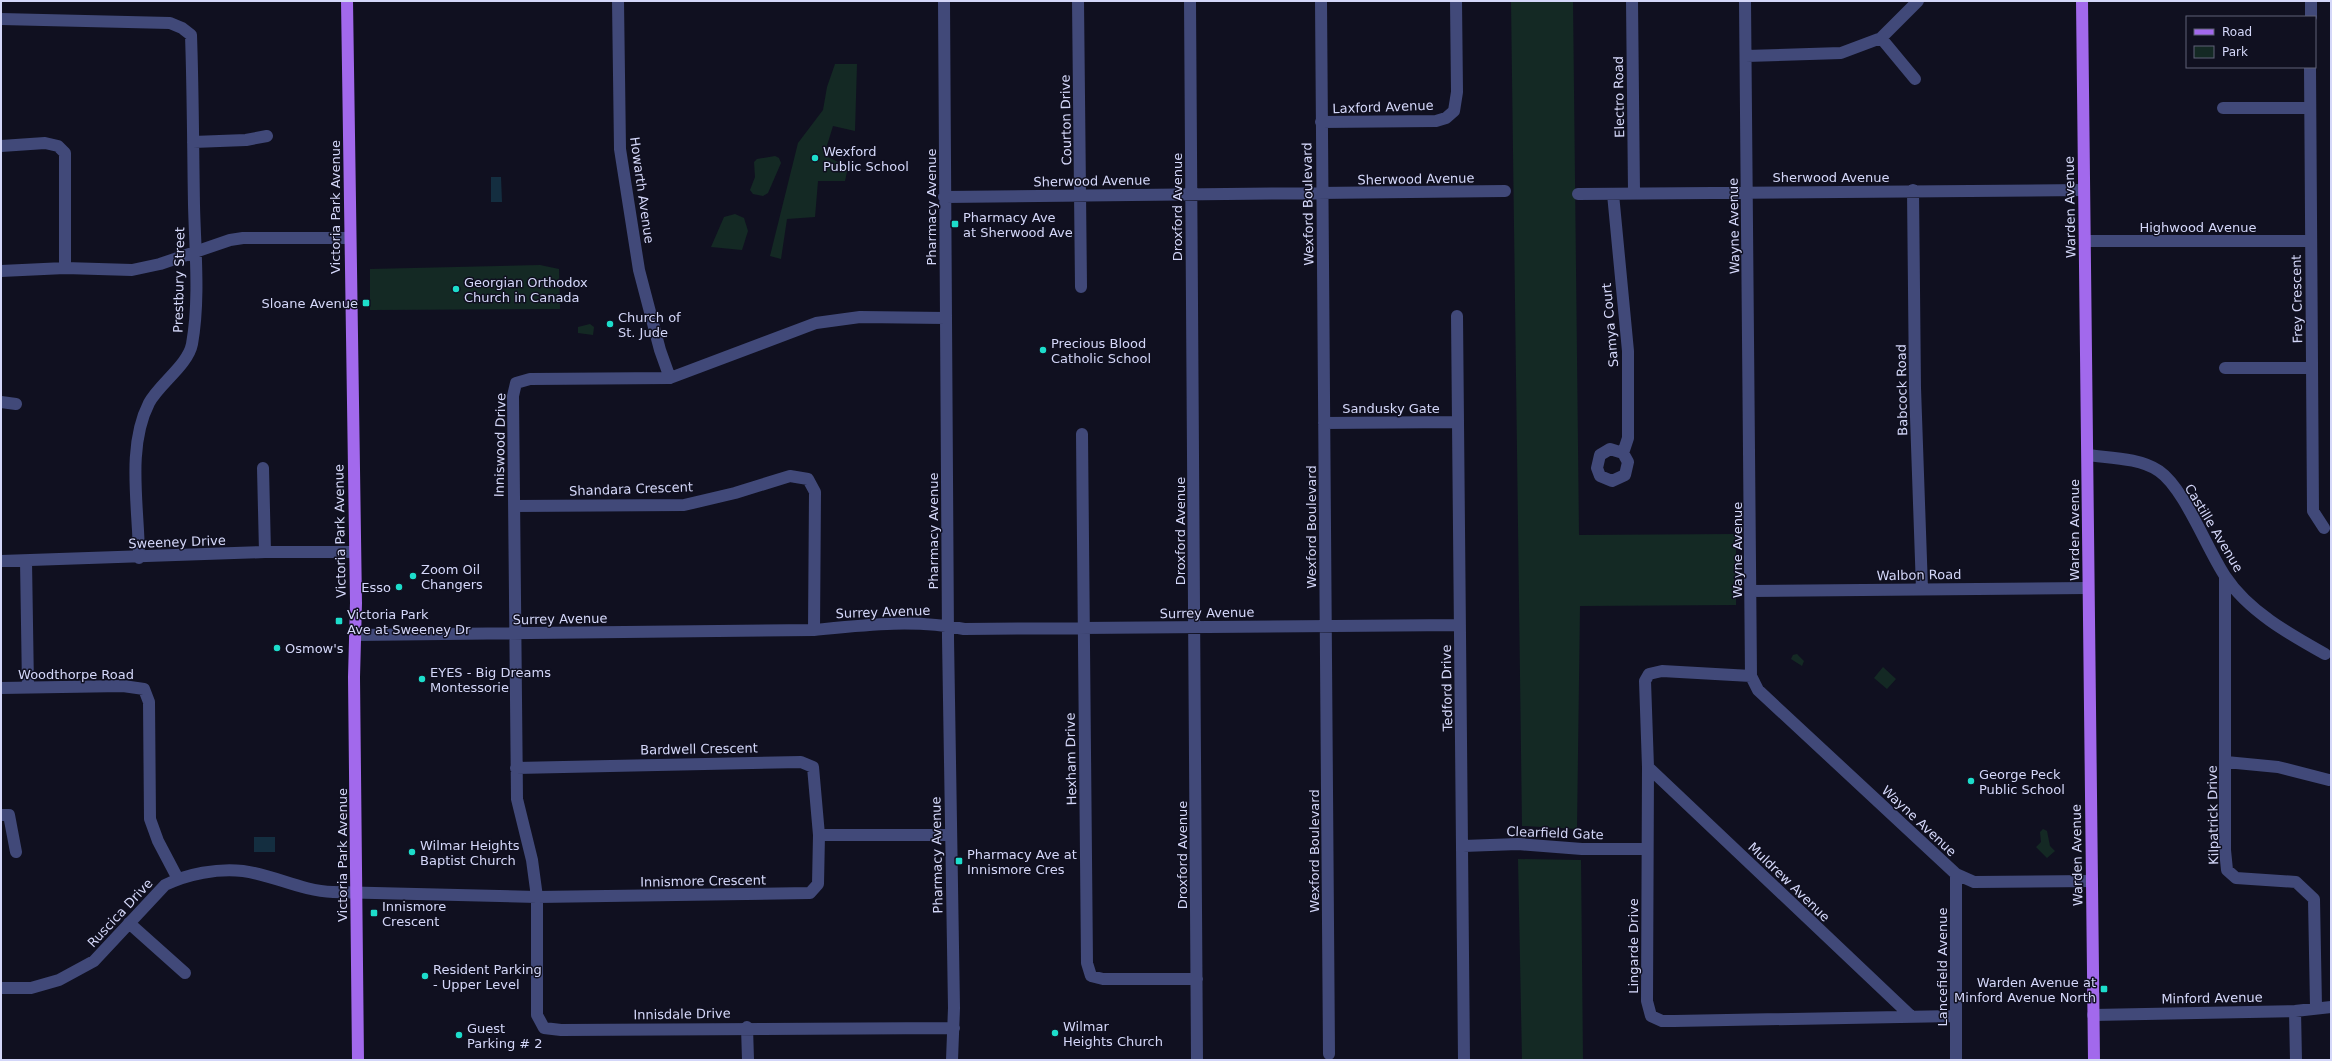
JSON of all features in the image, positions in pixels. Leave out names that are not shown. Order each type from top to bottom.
[{"type":"main road","name":"Victoria Park Avenue","points":[[347,1],[355,635],[358,1060]]},
{"type":"main road","name":"Warden Avenue","points":[[2082,1],[2088,455],[2087,588],[2094,1060]]},
{"type":"street","name":"Howarth Avenue","points":[[618,1],[621,156],[639,270],[660,350],[670,378]]},
{"type":"street","name":"Pharmacy Avenue","points":[[944,1],[946,71],[944,197],[950,835],[954,1028],[952,1060]]},
{"type":"street","name":"Courton Drive","points":[[1078,1],[1081,287]]},
{"type":"street","name":"Droxford Avenue","points":[[1190,1],[1198,1060]]},
{"type":"street","name":"Wexford Boulevard","points":[[1320,1],[1329,1054]]},
{"type":"street","name":"Laxford Avenue","points":[[1321,122],[1436,121],[1446,118],[1454,111],[1457,92],[1456,1]]},
{"type":"street","name":"Electro Road","points":[[1632,1],[1634,192]]},
{"type":"street","name":"Wayne Avenue","points":[[1745,1],[1751,676],[1758,690],[1956,874],[1974,882],[2092,881]]},
{"type":"street","points":[[1746,56],[1841,53],[1881,38],[1918,1]]},
{"type":"street","points":[[2311,1],[2311,16]]},
{"type":"street","name":"Prestbury Street","points":[[1,19],[170,23],[182,28],[191,35],[195,254],[194,326],[191,346],[183,360],[150,401],[139,424],[136,445],[139,558]]},
{"type":"street","points":[[1881,38],[1915,79]]},
{"type":"street","name":"Frey Crescent","points":[[2310,68],[2313,511],[2324,528]]},
{"type":"street","points":[[2224,108],[2310,108]]},
{"type":"street","points":[[193,142],[246,140],[267,136]]},
{"type":"street","points":[[1,146],[45,143],[58,146],[65,153],[65,268]]},
{"type":"street","name":"Babcock Road","points":[[1912,190],[1915,388],[1922,589]]},
{"type":"street","name":"Sherwood Avenue","points":[[1578,194],[1613,194],[1634,192],[2084,190]]},
{"type":"street","name":"Sherwood Avenue","points":[[944,197],[1505,191]]},
{"type":"street","name":"Samya Court","points":[[1613,194],[1628,351],[1628,438],[1623,453]]},
{"type":"street","points":[[1,271],[65,268],[132,270],[195,254],[211,246],[243,238],[349,238]]},
{"type":"street","name":"Highwood Avenue","points":[[2085,241],[2310,241]]},
{"type":"street","name":"Tedford Drive","points":[[1458,316],[1464,1060]]},
{"type":"street","name":"Inniswood Drive","points":[[537,897],[532,860],[517,799],[513,396],[516,383],[530,379],[670,378],[816,323],[860,317],[946,318]]},
{"type":"street","points":[[2225,368],[2312,368]]},
{"type":"street","points":[[1,402],[16,404]]},
{"type":"street","name":"Sandusky Gate","points":[[1324,423],[1458,422]]},
{"type":"street","name":"Hexham Drive","points":[[1082,434],[1087,963],[1091,976],[1103,979],[1197,979]]},
{"type":"street","name":"Castille Avenue","points":[[2088,455],[2136,462],[2159,471],[2178,493],[2225,577],[2249,602],[2278,627],[2325,654]]},
{"type":"street","points":[[263,468],[265,552]]},
{"type":"street","name":"Shandara Crescent","points":[[514,506],[684,505],[736,494],[790,476],[808,479],[815,492],[814,630]]},
{"type":"street","name":"Sweeney Drive","points":[[1,561],[139,558],[265,552],[354,552]]},
{"type":"street","points":[[26,561],[28,687]]},
{"type":"street","name":"Kilpatrick Drive","points":[[2225,577],[2225,850],[2228,870],[2236,878],[2296,882],[2314,899],[2316,1008]]},
{"type":"street","name":"Walbon Road","points":[[1751,591],[2087,588]]},
{"type":"street","name":"Surrey Avenue","points":[[355,635],[814,630],[873,624],[928,623],[964,629],[1460,625]]},
{"type":"street","name":"Lingarde Drive","points":[[1751,676],[1662,671],[1649,674],[1645,681],[1644,695],[1648,767],[1647,1001],[1651,1016],[1662,1021],[1956,1016]]},
{"type":"street","name":"Woodthorpe Road","points":[[1,688],[122,686],[144,689],[149,702],[150,819],[158,841],[178,879]]},
{"type":"street","name":"Bardwell Crescent","points":[[516,768],[801,762],[813,767],[819,835]]},
{"type":"street","points":[[2226,762],[2278,767],[2329,780]]},
{"type":"street","name":"Muldrew Avenue","points":[[1648,767],[1912,1017]]},
{"type":"street","points":[[1,815],[9,815],[16,852]]},
{"type":"street","points":[[819,835],[950,835]]},
{"type":"street","name":"Innismore Crescent","points":[[356,893],[537,897],[810,893],[818,884],[819,835]]},
{"type":"street","name":"Clearfield Gate","points":[[1463,846],[1518,844],[1582,850],[1647,848]]},
{"type":"street","name":"Ruscica Drive","points":[[1,988],[31,988],[59,980],[94,961],[165,885],[178,879],[218,871],[243,871],[313,891],[356,893]]},
{"type":"street","name":"Lancefield Avenue","points":[[1956,874],[1956,1060]]},
{"type":"street","name":"Innisdale Drive","points":[[537,897],[537,1014],[544,1028],[560,1030],[747,1027],[954,1028]]},
{"type":"street","points":[[129,923],[185,973]]},
{"type":"street","name":"Minford Avenue","points":[[2093,1015],[2294,1011],[2316,1008],[2331,1008]]},
{"type":"street","points":[[2294,1011],[2296,1060]]},
{"type":"street","points":[[747,1027],[748,1060]]},
{"type":"green space","points":[[1511,1],[1573,1],[1579,535],[1736,534],[1736,605],[1580,606],[1577,829],[1522,826]]},
{"type":"green space","points":[[835,64],[857,64],[855,131],[833,126],[824,155],[848,167],[845,181],[818,181],[815,217],[787,219],[781,259],[770,256],[798,143],[823,110],[827,87]]},
{"type":"green space","points":[[775,156],[779,158],[781,163],[768,193],[763,196],[753,194],[750,190],[755,177],[754,162],[757,159]]},
{"type":"green space","points":[[735,214],[744,218],[748,231],[742,250],[711,247],[724,217]]},
{"type":"green space","points":[[540,265],[559,269],[560,309],[370,310],[370,269]]},
{"type":"green space","points":[[590,324],[594,327],[593,335],[578,333],[578,327]]},
{"type":"green space","points":[[1797,654],[1804,661],[1802,666],[1791,659],[1793,655]]},
{"type":"green space","points":[[1883,667],[1896,679],[1887,689],[1874,678]]},
{"type":"green space","points":[[2043,829],[2047,831],[2050,846],[2055,851],[2047,858],[2036,847],[2041,842],[2040,832]]},
{"type":"green space","points":[[1518,859],[1581,860],[1583,1060],[1522,1060]]},
{"type":"water","points":[[491,177],[501,177],[502,202],[491,202]]},
{"type":"water","points":[[254,837],[275,837],[275,852],[254,852]]},
{"type":"place","name":"Wexford Public School","points":[[815,158]]},
{"type":"place","name":"Pharmacy Ave at Sherwood Ave","points":[[955,224]]},
{"type":"place","name":"Georgian Orthodox Church in Canada","points":[[456,289]]},
{"type":"place","name":"Sloane Avenue","points":[[366,303]]},
{"type":"place","name":"Church of St. Jude","points":[[610,324]]},
{"type":"place","name":"Precious Blood Catholic School","points":[[1043,350]]},
{"type":"place","name":"Zoom Oil Changers","points":[[413,576]]},
{"type":"place","name":"Esso","points":[[399,587]]},
{"type":"place","name":"Victoria Park Ave at Sweeney Dr","points":[[339,621]]},
{"type":"place","name":"Osmow's","points":[[277,648]]},
{"type":"place","name":"EYES - Big Dreams Montessorie","points":[[422,679]]},
{"type":"place","name":"George Peck Public School","points":[[1971,781]]},
{"type":"place","name":"Wilmar Heights Baptist Church","points":[[412,852]]},
{"type":"place","name":"Pharmacy Ave at Innismore Cres","points":[[959,861]]},
{"type":"place","name":"Innismore Crescent","points":[[374,913]]},
{"type":"place","name":"Resident Parking - Upper Level","points":[[425,976]]},
{"type":"place","name":"Warden Avenue at Minford Avenue North","points":[[2104,989]]},
{"type":"place","name":"Wilmar Heights Church","points":[[1055,1033]]},
{"type":"place","name":"Guest Parking # 2","points":[[459,1035]]}]
